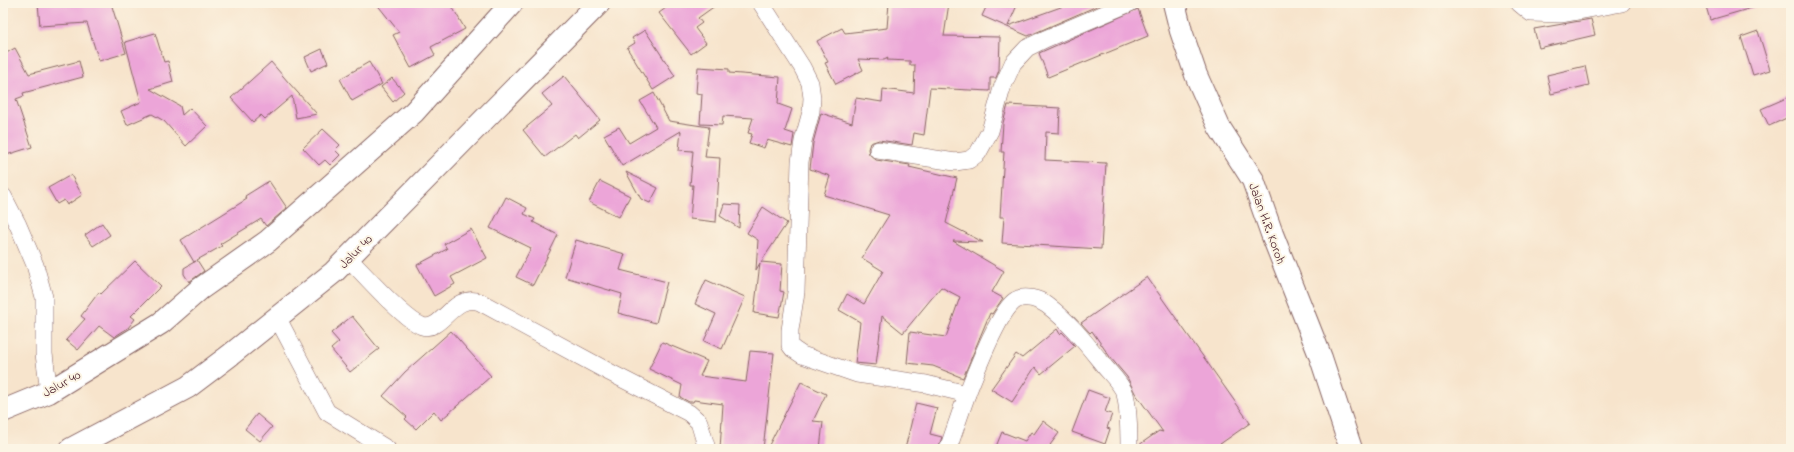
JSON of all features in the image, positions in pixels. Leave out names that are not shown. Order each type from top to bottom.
[{"type":"main road","name":"Jalur 40","points":[[3,411],[48,392],[161,323],[200,289],[268,241],[414,112],[512,3]]},
{"type":"main road","name":"Jalur 40","points":[[71,449],[188,387],[334,272],[599,3]]},
{"type":"main road","name":"Jalan H.R. Koroh","points":[[1174,3],[1181,31],[1196,75],[1219,127],[1253,180],[1272,234],[1321,358],[1351,449]]},
{"type":"street","points":[[761,3],[802,67],[810,84],[812,98],[811,112],[800,162],[796,292],[790,330],[790,345],[802,355],[857,374],[926,384],[967,394]]},
{"type":"street","points":[[878,150],[955,162],[969,160],[978,153],[990,131],[1002,88],[1013,63],[1027,48],[1044,38],[1130,3]]},
{"type":"street","points":[[1519,3],[1531,13],[1562,14],[1622,3]]},
{"type":"street","points":[[3,196],[18,225],[35,266],[44,297],[44,354],[48,392]]},
{"type":"street","points":[[348,258],[409,318],[422,326],[433,325],[463,301],[469,300],[480,302],[611,373],[689,412],[698,422],[707,449]]},
{"type":"street","points":[[948,449],[982,356],[1006,310],[1015,301],[1022,298],[1031,298],[1046,305],[1077,333],[1117,381],[1125,394],[1129,449]]},
{"type":"street","points":[[277,318],[327,412],[387,449]]},
{"type":"building","points":[[38,3],[111,3],[126,53],[99,61],[87,23],[40,26]]},
{"type":"building","points":[[376,3],[450,3],[465,29],[431,47],[435,55],[411,68],[393,35],[399,32]]},
{"type":"building","points":[[673,3],[719,3],[698,18],[702,23],[695,28],[706,43],[691,54],[659,13]]},
{"type":"building","points":[[889,3],[949,3],[944,36],[1000,37],[999,70],[996,78],[990,78],[990,91],[930,88],[924,135],[914,133],[912,145],[879,140],[870,143],[868,149],[869,154],[876,160],[910,165],[909,167],[957,178],[946,223],[983,242],[953,241],[1004,271],[992,292],[1003,298],[992,314],[990,313],[963,378],[933,366],[907,363],[910,332],[946,337],[960,297],[941,287],[903,333],[882,316],[876,365],[855,363],[860,322],[839,310],[847,294],[864,304],[883,271],[862,258],[889,215],[824,195],[830,176],[810,169],[813,143],[821,113],[852,123],[856,98],[882,102],[883,89],[914,93],[915,65],[910,65],[910,61],[887,60],[888,58],[884,60],[858,59],[863,70],[836,84],[825,63],[828,62],[817,41],[842,28],[845,33],[887,28]]},
{"type":"building","points":[[988,3],[1018,3],[1008,26],[1072,3],[1104,3],[1028,36],[982,16]]},
{"type":"building","points":[[1705,3],[1754,3],[1755,7],[1710,20]]},
{"type":"building","points":[[1138,9],[1148,36],[1048,77],[1039,53]]},
{"type":"building","points":[[1591,19],[1595,35],[1539,48],[1534,29]]},
{"type":"building","points":[[645,30],[675,76],[653,90],[627,48],[635,43],[632,38]]},
{"type":"building","points":[[1758,31],[1770,70],[1753,75],[1741,37]]},
{"type":"building","points":[[155,33],[164,62],[168,61],[173,82],[150,89],[180,106],[182,115],[190,108],[207,126],[186,146],[164,121],[152,114],[127,125],[121,111],[141,102],[125,42]]},
{"type":"building","points":[[15,48],[29,74],[79,61],[83,77],[23,93],[24,96],[16,99],[32,147],[3,156],[3,55]]},
{"type":"building","points":[[322,49],[328,63],[311,71],[305,57]]},
{"type":"building","points":[[271,62],[317,114],[296,118],[292,96],[265,119],[261,115],[253,122],[231,98]]},
{"type":"building","points":[[369,62],[382,84],[352,101],[340,79]]},
{"type":"building","points":[[1585,66],[1589,85],[1551,94],[1547,75]]},
{"type":"building","points":[[698,67],[729,69],[729,73],[780,77],[778,104],[792,109],[785,131],[794,134],[792,147],[767,140],[764,148],[749,143],[752,134],[748,133],[753,118],[723,116],[722,125],[700,124],[702,94],[696,93]]},
{"type":"building","points":[[564,76],[600,120],[578,138],[575,134],[545,157],[523,130],[552,106],[542,94]]},
{"type":"building","points":[[392,78],[404,92],[393,102],[381,87]]},
{"type":"building","points":[[654,93],[669,121],[709,127],[705,157],[720,158],[716,222],[690,219],[693,185],[690,185],[693,151],[679,150],[681,131],[622,166],[604,135],[619,127],[629,143],[656,127],[640,101]]},
{"type":"building","points":[[1791,96],[1791,116],[1769,126],[1761,109]]},
{"type":"building","points":[[1008,105],[1060,108],[1059,133],[1046,132],[1045,160],[1106,163],[1101,249],[1002,243],[1004,217],[1000,217],[1004,152],[1001,152],[1003,123]]},
{"type":"building","points":[[323,129],[340,145],[335,150],[340,155],[330,165],[325,160],[319,165],[303,148]]},
{"type":"building","points":[[626,172],[658,188],[650,203],[641,199]]},
{"type":"building","points":[[71,175],[82,195],[67,205],[64,200],[57,204],[48,188]]},
{"type":"building","points":[[269,181],[287,208],[266,226],[261,219],[220,244],[222,246],[197,260],[204,271],[189,282],[184,274],[184,268],[196,261],[194,262],[181,240],[247,199],[245,196]]},
{"type":"building","points":[[600,181],[630,196],[619,217],[589,202]]},
{"type":"building","points":[[506,197],[527,208],[524,214],[535,219],[533,222],[558,235],[533,285],[516,277],[531,248],[490,228]]},
{"type":"building","points":[[724,204],[740,205],[739,228],[720,216]]},
{"type":"building","points":[[763,207],[787,223],[761,262],[782,264],[780,291],[784,292],[779,317],[754,313],[760,263],[756,270],[758,240],[747,233]]},
{"type":"building","points":[[102,223],[110,235],[93,246],[85,235]]},
{"type":"building","points":[[471,229],[487,258],[451,277],[455,284],[434,296],[417,265],[447,249],[444,244]]},
{"type":"building","points":[[576,240],[625,254],[620,270],[667,282],[656,323],[618,313],[622,294],[565,277]]},
{"type":"building","points":[[135,261],[161,286],[131,316],[135,319],[128,328],[114,337],[99,326],[78,350],[66,340],[85,319],[81,316],[99,292],[101,294]]},
{"type":"building","points":[[1147,277],[1250,423],[1213,449],[1139,449],[1139,445],[1159,431],[1163,432],[1135,393],[1127,377],[1110,357],[1092,331],[1090,333],[1081,323]]},
{"type":"building","points":[[706,280],[745,297],[722,349],[704,341],[716,314],[695,304]]},
{"type":"building","points":[[352,316],[379,349],[350,372],[331,349],[339,342],[331,333]]},
{"type":"building","points":[[1057,329],[1060,334],[1062,332],[1075,346],[1041,374],[1035,367],[1012,402],[991,389],[1016,354],[1022,358]]},
{"type":"building","points":[[451,331],[491,376],[441,420],[434,411],[416,429],[405,419],[407,417],[383,396],[405,372]]},
{"type":"building","points":[[662,342],[707,361],[700,376],[746,382],[750,351],[774,353],[763,449],[720,449],[723,404],[694,400],[693,402],[689,402],[680,397],[682,385],[649,369]]},
{"type":"building","points":[[801,382],[826,394],[813,421],[823,422],[820,449],[767,449]]},
{"type":"building","points":[[1088,390],[1110,398],[1105,412],[1112,414],[1107,428],[1110,429],[1105,444],[1072,432]]},
{"type":"building","points":[[916,403],[937,408],[930,434],[942,437],[938,449],[905,449]]},
{"type":"building","points":[[257,414],[272,427],[260,441],[245,429]]},
{"type":"building","points":[[1043,421],[1059,433],[1050,445],[1055,449],[995,449],[1002,432],[1025,441],[1031,432],[1034,434]]}]
